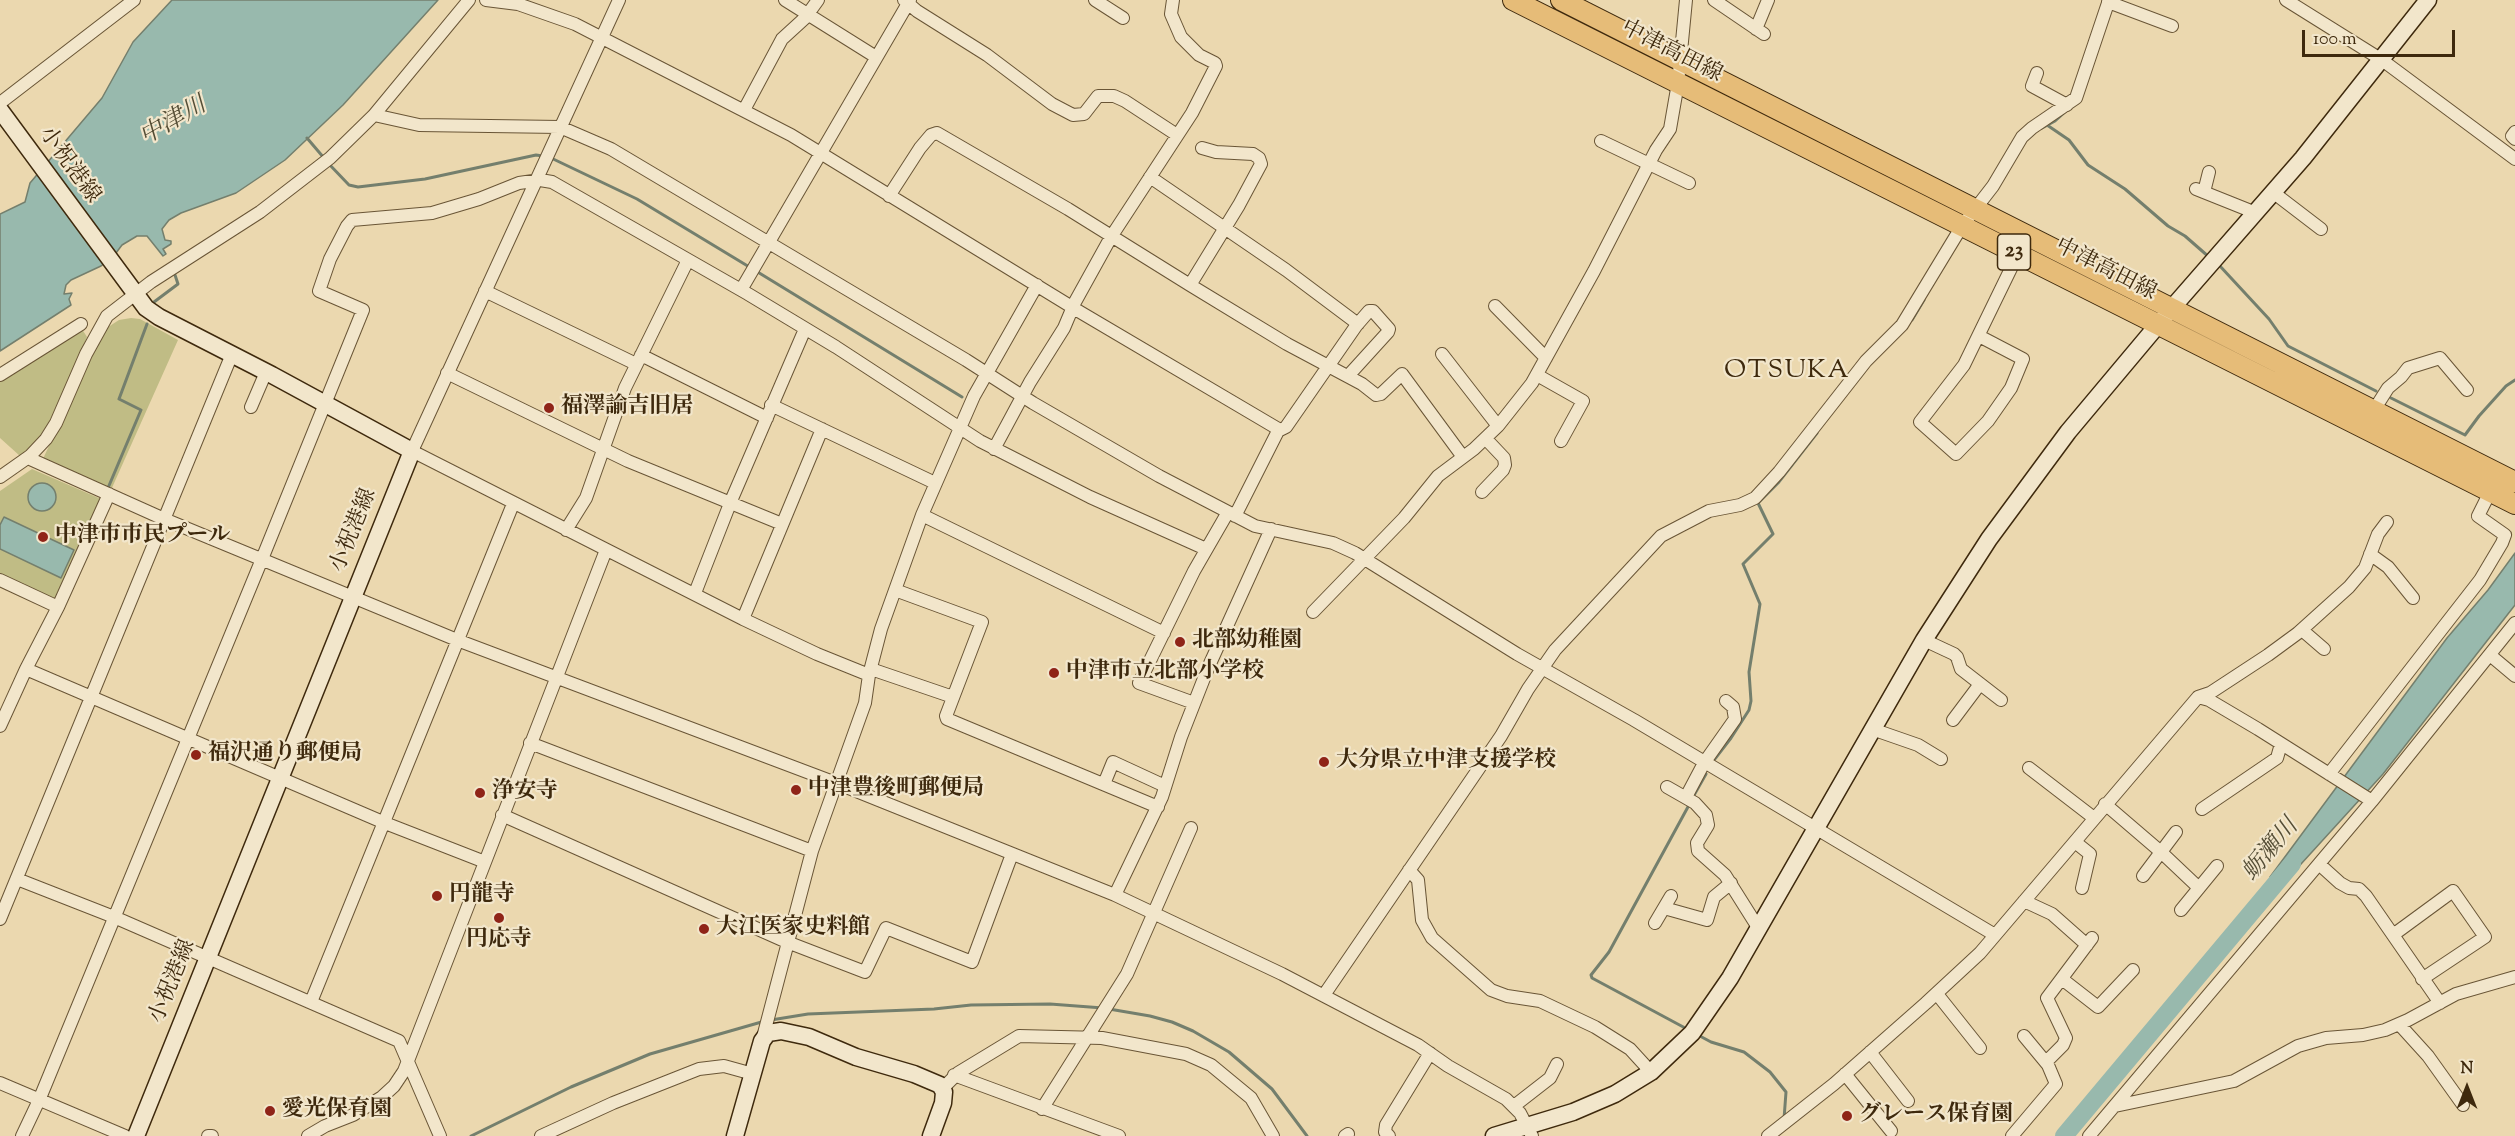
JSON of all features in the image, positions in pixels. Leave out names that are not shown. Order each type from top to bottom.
[{"type":"main road","name":"中津高田線","points":[[1513,0],[2515,504]]},
{"type":"main road","name":"中津高田線","points":[[1569,2],[2515,482]]},
{"type":"street","points":[[0,103],[134,0]]},
{"type":"street","points":[[0,477],[28,458],[46,439],[56,423],[104,320],[134,294],[301,182],[330,158],[374,115],[469,0]]},
{"type":"street","points":[[486,0],[518,4],[562,19],[744,110],[821,153],[1278,429],[1282,430],[1286,427],[1358,324],[1369,311],[1373,311],[1389,329],[1348,376]]},
{"type":"street","points":[[619,0],[412,452],[817,654],[953,698]]},
{"type":"street","points":[[785,0],[876,57]]},
{"type":"street","points":[[744,110],[782,39],[808,15],[818,0]]},
{"type":"street","points":[[1095,0],[1123,18]]},
{"type":"street","points":[[994,449],[1022,396],[1064,328],[1111,237],[1198,103],[1216,66],[1215,63],[1199,55],[1181,37],[1171,14],[1173,0]]},
{"type":"street","points":[[1313,612],[1404,518],[1437,476],[1486,439],[1537,375],[1649,164],[1670,129],[1678,83],[1686,0]]},
{"type":"street","points":[[1714,0],[1760,31],[1768,0]]},
{"type":"street","points":[[2286,0],[2382,60],[2515,159]]},
{"type":"street","points":[[1494,1136],[1530,1131],[1593,1105],[1633,1085],[1680,1047],[1699,1025],[1722,992],[1759,929],[1924,640],[1989,539],[2041,467],[2158,324],[2274,193],[2428,0]]},
{"type":"street","points":[[741,290],[770,244],[907,1],[987,55],[1052,104],[1073,115],[1086,113],[1098,96],[1114,96],[1177,135]]},
{"type":"street","points":[[1324,995],[1501,736],[1542,667],[1582,619],[1656,540],[1708,511],[1747,503],[1761,493],[1866,361],[1902,325],[1962,226],[1993,186],[2022,137],[2079,94],[2109,1],[2172,26]]},
{"type":"street","points":[[1549,18],[1569,2]]},
{"type":"street","points":[[2037,73],[2032,86],[2067,105]]},
{"type":"street","name":"小祝港線","points":[[0,110],[146,308],[412,452],[136,1136]]},
{"type":"street","points":[[374,115],[419,125],[561,128],[611,150],[1153,472],[1255,526],[1333,543],[1365,559],[1542,667],[1995,935]]},
{"type":"street","points":[[2515,132],[2512,136],[2515,139]]},
{"type":"street","points":[[889,196],[920,148],[931,135],[937,134],[1068,208],[1190,285],[1348,376],[1376,395],[1381,394],[1402,374],[1463,457]]},
{"type":"street","points":[[1601,141],[1689,183]]},
{"type":"street","points":[[1190,285],[1260,168],[1261,161],[1253,154],[1216,152],[1202,148]]},
{"type":"street","points":[[2209,172],[2200,190],[2256,213]]},
{"type":"street","points":[[1150,177],[1286,270],[1358,324]]},
{"type":"street","points":[[22,1136],[40,1098],[363,310],[319,291],[326,267],[349,222],[357,219],[432,213],[478,199],[514,184],[537,180],[552,182],[741,290],[994,449],[1090,497],[1206,549]]},
{"type":"street","points":[[2274,193],[2321,229]]},
{"type":"street","points":[[1979,336],[2023,359],[2011,388],[1988,421],[1956,454],[1920,422],[1964,365],[2018,254]]},
{"type":"street","points":[[566,530],[586,498],[618,405],[688,260]]},
{"type":"street","points":[[735,1136],[812,851],[865,703],[870,672],[895,590],[922,515],[959,428],[1037,285]]},
{"type":"street","points":[[485,291],[766,418]]},
{"type":"street","points":[[1495,306],[1546,358]]},
{"type":"street","points":[[0,375],[81,324]]},
{"type":"street","points":[[695,594],[731,501],[805,329]]},
{"type":"street","points":[[0,919],[232,354]]},
{"type":"street","points":[[1442,354],[1498,426]]},
{"type":"street","points":[[2374,410],[2388,388],[2408,368],[2440,358],[2467,390]]},
{"type":"street","points":[[251,407],[266,372]]},
{"type":"street","points":[[447,373],[603,449],[782,524]]},
{"type":"street","points":[[1537,375],[1583,401],[1561,441]]},
{"type":"street","points":[[771,405],[935,483]]},
{"type":"street","points":[[743,619],[822,429]]},
{"type":"street","points":[[1194,703],[1139,683],[1206,549],[1231,514],[1278,429]]},
{"type":"street","points":[[1482,492],[1503,471],[1505,465],[1504,458],[1486,439]]},
{"type":"street","points":[[28,458],[164,519],[457,640],[836,783],[1115,896],[1324,995],[1410,1040],[1448,1066],[1500,1094],[1514,1106],[1530,1131]]},
{"type":"street","points":[[2329,774],[2480,580],[2502,543],[2505,535],[2478,516],[2490,492]]},
{"type":"street","points":[[0,726],[26,669],[58,608],[109,494]]},
{"type":"street","points":[[311,1002],[513,504]]},
{"type":"street","points":[[922,515],[1164,633]]},
{"type":"street","points":[[1773,1134],[1937,994],[1980,953],[2198,697],[2210,693],[2259,662],[2302,630],[2349,587],[2365,568],[2378,534],[2387,522]]},
{"type":"street","points":[[1115,896],[1158,807],[1194,703],[1270,529]]},
{"type":"street","points":[[308,1136],[325,1126],[353,1115],[382,1097],[394,1086],[408,1061],[606,550]]},
{"type":"street","points":[[2370,554],[2388,567],[2413,598]]},
{"type":"street","points":[[0,580],[58,608]]},
{"type":"street","points":[[895,590],[982,622],[946,716],[947,719],[1158,807]]},
{"type":"street","points":[[2089,1136],[2319,864],[2369,799],[2515,623]]},
{"type":"street","points":[[2302,630],[2325,649]]},
{"type":"street","points":[[1924,640],[1954,654],[1961,669],[2001,700]]},
{"type":"street","points":[[2490,655],[2515,676]]},
{"type":"street","points":[[26,669],[385,823],[485,862]]},
{"type":"street","points":[[1953,720],[1980,684]]},
{"type":"street","points":[[2198,697],[2209,700],[2369,799]]},
{"type":"street","points":[[1686,797],[1704,763],[1735,719],[1733,707],[1726,701]]},
{"type":"street","points":[[1872,729],[1898,740],[1918,745],[1941,759]]},
{"type":"street","points":[[530,742],[812,851]]},
{"type":"street","points":[[2202,809],[2277,758],[2281,744]]},
{"type":"street","points":[[1104,784],[1113,762],[1165,786]]},
{"type":"street","points":[[2029,768],[2094,818]]},
{"type":"street","points":[[1667,787],[1700,807],[1708,821],[1706,830],[1697,843],[1698,850],[1725,875],[1759,929]]},
{"type":"street","points":[[2105,804],[2199,888]]},
{"type":"street","points":[[502,815],[787,942],[866,972],[886,928],[972,962],[1012,854]]},
{"type":"street","points":[[1042,1109],[1122,982],[1191,828]]},
{"type":"street","points":[[2143,876],[2176,832]]},
{"type":"street","points":[[2075,842],[2090,854],[2082,888]]},
{"type":"street","points":[[2319,864],[2340,883],[2349,888],[2359,889],[2440,1004]]},
{"type":"street","points":[[2181,910],[2217,866]]},
{"type":"street","points":[[1409,870],[1418,880],[1422,920],[1432,938],[1491,990],[1507,996],[1540,1001],[1595,1027],[1630,1049],[1651,1072]]},
{"type":"street","points":[[17,879],[114,917],[399,1041],[440,1136]]},
{"type":"street","points":[[1664,908],[1707,920],[1714,897],[1731,883]]},
{"type":"street","points":[[2393,935],[2453,891],[2485,937],[2422,979]]},
{"type":"street","points":[[1655,923],[1671,896]]},
{"type":"street","points":[[2024,901],[2052,914],[2089,942],[2047,998],[2064,1032],[2065,1040],[2046,1062]]},
{"type":"street","points":[[2062,979],[2098,1007],[2133,970]]},
{"type":"street","points":[[2115,1106],[2219,1086],[2234,1081],[2306,1043],[2326,1038],[2372,1033],[2399,1024],[2468,989],[2515,977]]},
{"type":"street","points":[[1937,994],[1980,1048]]},
{"type":"street","points":[[2399,1024],[2428,1056],[2463,1105]]},
{"type":"street","points":[[761,1044],[768,1033],[791,1032],[866,1060],[923,1077],[943,1088]]},
{"type":"street","points":[[931,1136],[943,1103],[943,1088],[954,1075],[1019,1036],[1086,1037],[1186,1054],[1211,1065],[1251,1098],[1273,1136]]},
{"type":"street","points":[[2012,1136],[2055,1087],[2054,1076],[2046,1062],[2024,1036]]},
{"type":"street","points":[[1870,1052],[1908,1101]]},
{"type":"street","points":[[1389,1136],[1385,1132],[1386,1125],[1430,1053]]},
{"type":"street","points":[[1514,1106],[1550,1078],[1557,1064]]},
{"type":"street","points":[[541,1136],[613,1103],[699,1069],[724,1066],[753,1074]]},
{"type":"street","points":[[1845,1074],[1891,1131]]},
{"type":"street","points":[[954,1075],[1119,1136]]},
{"type":"street","points":[[0,1083],[40,1098],[125,1136]]},
{"type":"shaded area","points":[[140,319],[178,340],[111,490],[42,461],[102,331],[119,320]]},
{"type":"shaded area","points":[[80,326],[87,337],[70,379],[41,438],[20,456],[0,438],[0,378]]},
{"type":"shaded area","name":"中津市市民プール","points":[[32,469],[101,499],[57,603],[0,575],[0,491]]},
{"type":"water","name":"中津川","points":[[172,0],[438,0],[343,105],[285,160],[236,193],[181,213],[169,220],[162,229],[165,240],[171,241],[171,244],[163,249],[166,254],[163,256],[147,236],[137,236],[122,245],[113,257],[101,266],[71,280],[66,285],[64,294],[72,293],[69,299],[71,305],[0,351],[0,214],[25,202],[30,183],[102,98],[133,42]]},
{"type":"water","points":[[42,483],[52,487],[56,497],[52,507],[42,511],[32,507],[28,497],[32,487]]},
{"type":"water","name":"中津市市民プール","points":[[4,517],[74,550],[61,578],[0,549],[0,525]]},
{"type":"water","points":[[2515,553],[2515,605],[2383,774],[2281,886],[2270,877],[2447,638],[2488,590]]},
{"type":"waterway","points":[[2042,128],[2055,121],[2066,111]]},
{"type":"waterway","points":[[2047,125],[2069,140],[2088,165],[2125,189],[2209,257]]},
{"type":"waterway","points":[[307,138],[324,158]]},
{"type":"waterway","points":[[328,163],[349,185],[358,187],[425,179],[536,155],[543,156]]},
{"type":"waterway","points":[[549,157],[637,199],[751,268]]},
{"type":"waterway","points":[[2219,265],[2269,319],[2288,346],[2376,391]]},
{"type":"waterway","points":[[756,271],[962,397]]},
{"type":"waterway","points":[[154,302],[178,284],[175,275]]},
{"type":"waterway","points":[[1912,320],[1924,300]]},
{"type":"waterway","points":[[108,488],[141,410],[119,399],[147,324]]},
{"type":"waterway","points":[[2391,398],[2465,435],[2506,386],[2515,380]]},
{"type":"waterway","points":[[1714,760],[1749,710],[1751,701],[1749,672],[1760,604],[1743,564],[1773,534],[1758,503],[1778,483],[1817,433]]},
{"type":"waterway","points":[[1693,797],[1706,774]]},
{"type":"waterway","points":[[1687,1029],[1592,978],[1591,975],[1609,952],[1689,805]]},
{"type":"waterway","name":"蛎瀬川","points":[[2064,1136],[2292,864]]},
{"type":"waterway","points":[[771,1020],[808,1014],[934,1009],[971,1005],[1050,1004],[1103,1008]]},
{"type":"waterway","points":[[1109,1009],[1172,1022],[1193,1031],[1229,1052],[1272,1089],[1307,1136]]},
{"type":"waterway","points":[[471,1136],[571,1087],[650,1054],[765,1021]]},
{"type":"waterway","points":[[1698,1035],[1711,1042],[1744,1052],[1770,1072],[1786,1092],[1784,1119]]},
{"type":"place","name":"福澤諭吉旧居","points":[[549,408]]},
{"type":"place","name":"中津市市民プール","points":[[43,537]]},
{"type":"place","name":"北部幼稚園","points":[[1180,642]]},
{"type":"place","name":"中津市立北部小学校","points":[[1054,673]]},
{"type":"place","name":"福沢通り郵便局","points":[[196,755]]},
{"type":"place","name":"大分県立中津支援学校","points":[[1324,762]]},
{"type":"place","name":"中津豊後町郵便局","points":[[796,790]]},
{"type":"place","name":"浄安寺","points":[[480,793]]},
{"type":"place","name":"円龍寺","points":[[437,896]]},
{"type":"place","name":"円応寺","points":[[499,918]]},
{"type":"place","name":"大江医家史料館","points":[[704,929]]},
{"type":"place","name":"愛光保育園","points":[[270,1111]]},
{"type":"place","name":"グレース保育園","points":[[1847,1116]]},
{"type":"district","name":"OTSUKA","points":[[1787,373]]}]
